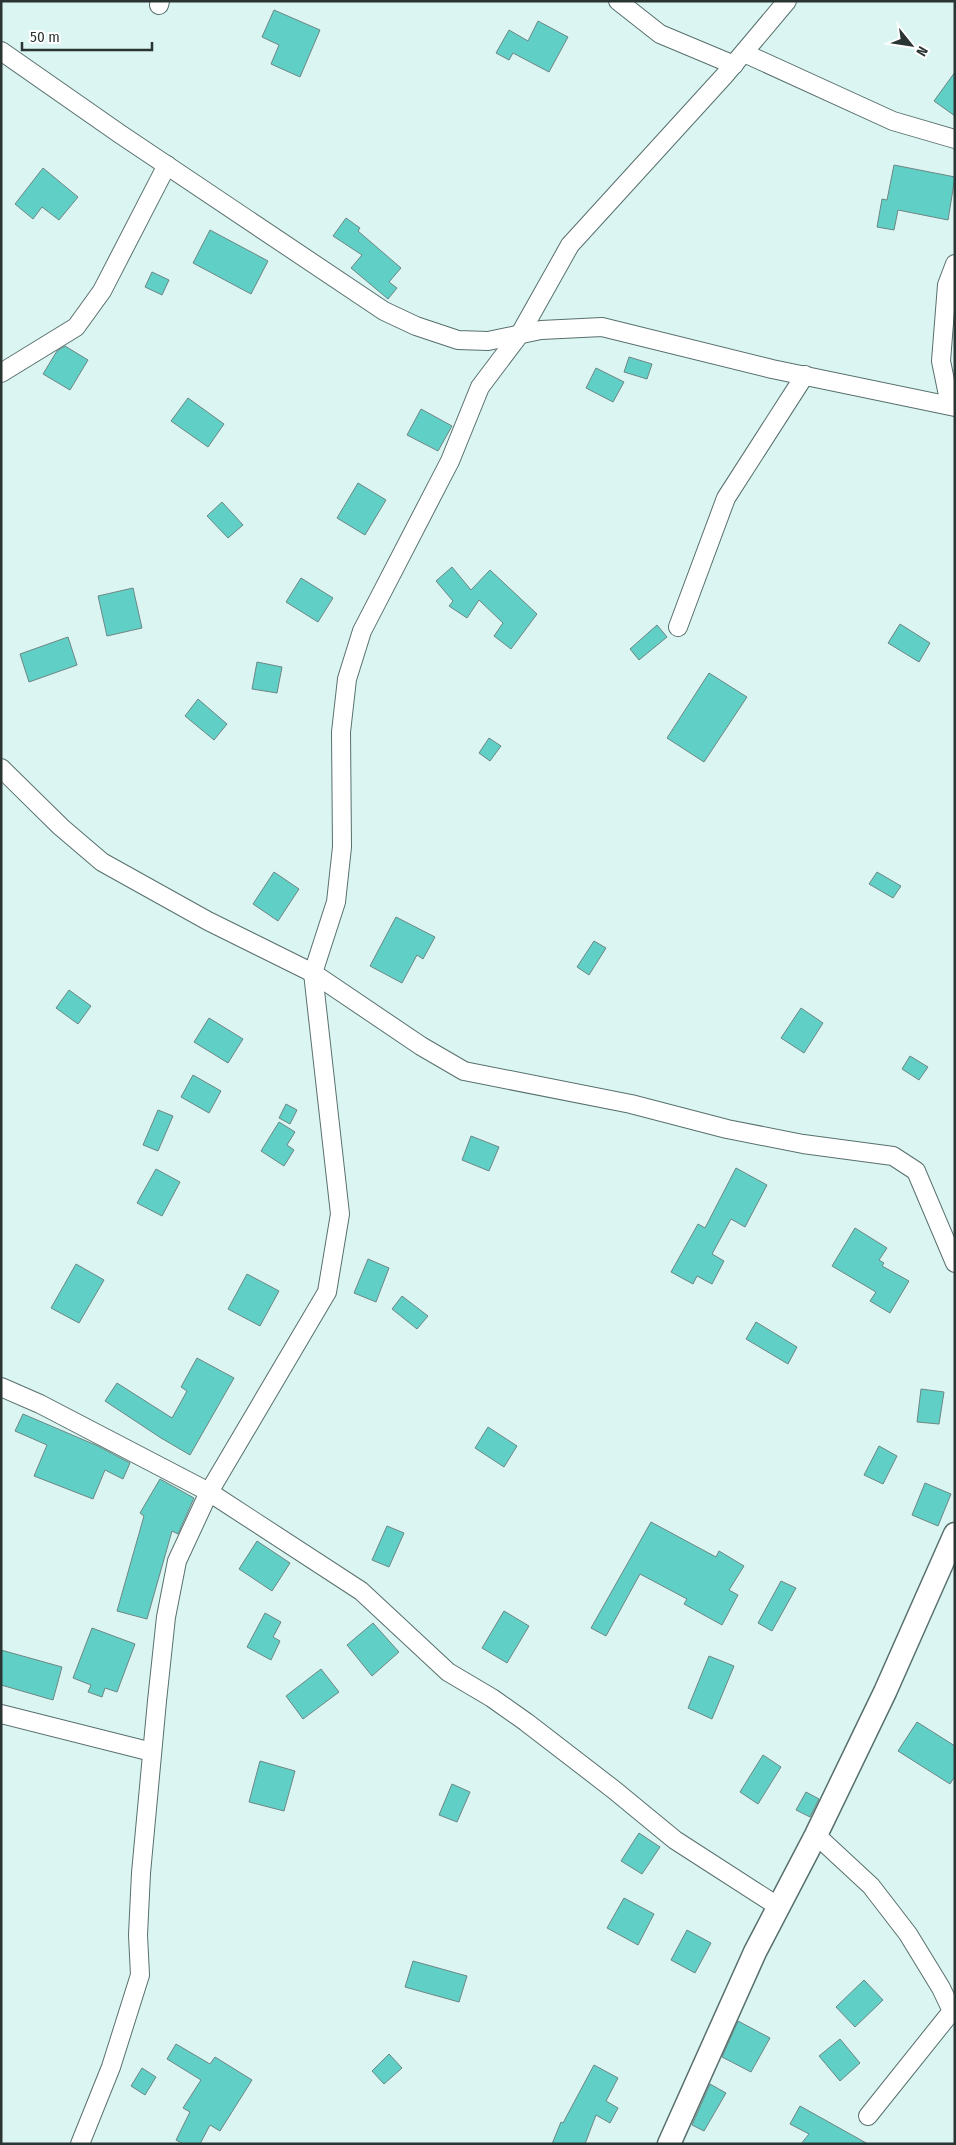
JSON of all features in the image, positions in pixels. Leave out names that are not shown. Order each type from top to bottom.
[{"type":"street","points":[[618,1],[660,34],[739,59],[893,121],[955,139]]},
{"type":"street","points":[[80,2144],[111,2067],[140,1975],[138,1934],[141,1873],[156,1701],[171,1586],[177,1561],[209,1492],[327,1292],[340,1214],[313,974],[336,902],[342,846],[341,732],[347,678],[362,631],[450,461],[480,387],[520,334],[570,245],[739,59],[787,1]]},
{"type":"street","points":[[1,51],[384,311],[416,326],[458,340],[488,340],[541,330],[602,327],[805,375],[952,406],[941,361],[947,285],[955,264]]},
{"type":"street","points":[[1,373],[76,327],[102,291],[167,165]]},
{"type":"street","points":[[678,627],[726,498],[805,375]]},
{"type":"street","points":[[1,768],[61,827],[102,862],[208,921],[313,974],[422,1046],[464,1071],[631,1104],[727,1129],[784,1140],[893,1156],[916,1171],[955,1263]]},
{"type":"street","points":[[1,1387],[40,1404],[209,1492],[361,1591],[448,1672],[492,1698],[534,1728],[675,1840],[779,1907]]},
{"type":"street","points":[[669,2144],[755,1952],[816,1836],[885,1692],[955,1534]]},
{"type":"street","points":[[1,1714],[152,1752]]},
{"type":"street","points":[[816,1836],[871,1886],[908,1934],[941,1988],[952,2011],[868,2116]]},
{"type":"building","points":[[274,10],[320,30],[300,77],[271,64],[279,45],[262,37]]},
{"type":"building","points":[[538,21],[568,37],[549,72],[513,53],[509,60],[496,53],[509,30],[528,41]]},
{"type":"building","points":[[955,72],[955,116],[934,101]]},
{"type":"building","points":[[894,165],[955,177],[948,220],[898,210],[894,230],[877,227],[882,199],[887,200]]},
{"type":"building","points":[[43,168],[78,197],[59,220],[42,207],[33,219],[15,204]]},
{"type":"building","points":[[346,218],[360,228],[358,231],[401,268],[389,282],[397,288],[388,299],[351,268],[362,255],[333,236]]},
{"type":"building","points":[[210,230],[268,261],[251,294],[193,263]]},
{"type":"building","points":[[152,272],[169,280],[162,295],[145,287]]},
{"type":"building","points":[[65,346],[88,360],[70,390],[43,374],[57,351]]},
{"type":"building","points":[[629,357],[652,364],[647,379],[624,372]]},
{"type":"building","points":[[596,368],[624,382],[613,402],[586,388]]},
{"type":"building","points":[[188,398],[224,424],[208,447],[171,421]]},
{"type":"building","points":[[421,409],[452,426],[438,451],[407,435]]},
{"type":"building","points":[[358,483],[386,500],[365,535],[337,518]]},
{"type":"building","points":[[222,502],[243,525],[228,538],[207,516]]},
{"type":"building","points":[[452,567],[471,590],[490,570],[537,614],[511,649],[494,636],[503,623],[479,600],[467,618],[449,606],[453,601],[436,581]]},
{"type":"building","points":[[301,578],[333,598],[318,622],[286,602]]},
{"type":"building","points":[[133,588],[142,628],[107,636],[98,596]]},
{"type":"building","points":[[900,624],[930,643],[919,662],[888,643]]},
{"type":"building","points":[[657,625],[667,637],[639,660],[630,649]]},
{"type":"building","points":[[68,637],[77,665],[29,682],[20,654]]},
{"type":"building","points":[[257,662],[282,667],[277,693],[252,689]]},
{"type":"building","points":[[709,673],[747,697],[704,762],[667,738]]},
{"type":"building","points":[[198,699],[227,724],[214,740],[185,716]]},
{"type":"building","points":[[489,738],[501,746],[490,761],[479,753]]},
{"type":"building","points":[[274,872],[299,889],[278,921],[253,904]]},
{"type":"building","points":[[877,872],[901,886],[893,898],[869,884]]},
{"type":"building","points":[[396,917],[435,937],[423,959],[417,955],[402,983],[370,966]]},
{"type":"building","points":[[594,941],[606,948],[589,975],[577,967]]},
{"type":"building","points":[[69,990],[91,1006],[78,1024],[56,1008]]},
{"type":"building","points":[[801,1008],[823,1023],[804,1053],[781,1038]]},
{"type":"building","points":[[209,1018],[243,1039],[228,1063],[194,1042]]},
{"type":"building","points":[[910,1056],[928,1067],[919,1080],[902,1069]]},
{"type":"building","points":[[193,1075],[221,1091],[209,1113],[181,1097]]},
{"type":"building","points":[[286,1104],[297,1110],[290,1124],[279,1118]]},
{"type":"building","points":[[158,1110],[173,1116],[158,1151],[143,1145]]},
{"type":"building","points":[[279,1122],[295,1132],[287,1145],[294,1150],[284,1166],[261,1151]]},
{"type":"building","points":[[471,1136],[499,1147],[489,1171],[462,1160]]},
{"type":"building","points":[[736,1168],[767,1185],[745,1227],[731,1219],[712,1254],[724,1261],[712,1284],[697,1276],[693,1284],[671,1272],[698,1224],[705,1228]]},
{"type":"building","points":[[156,1169],[180,1182],[162,1216],[137,1203]]},
{"type":"building","points":[[855,1228],[887,1248],[879,1260],[884,1263],[882,1266],[909,1281],[890,1313],[870,1301],[876,1292],[832,1266]]},
{"type":"building","points":[[368,1259],[389,1268],[376,1302],[354,1293]]},
{"type":"building","points":[[76,1264],[104,1280],[79,1323],[51,1308]]},
{"type":"building","points":[[247,1274],[279,1291],[260,1326],[228,1309]]},
{"type":"building","points":[[402,1296],[428,1316],[417,1329],[392,1309]]},
{"type":"building","points":[[756,1322],[797,1347],[788,1364],[746,1339]]},
{"type":"building","points":[[197,1358],[234,1378],[190,1455],[105,1401],[117,1383],[172,1418],[187,1391],[181,1387]]},
{"type":"building","points":[[921,1389],[944,1392],[939,1424],[917,1422]]},
{"type":"building","points":[[23,1414],[98,1446],[130,1463],[123,1479],[105,1470],[93,1499],[34,1476],[47,1445],[15,1431]]},
{"type":"building","points":[[488,1427],[517,1446],[504,1467],[475,1448]]},
{"type":"building","points":[[879,1446],[897,1456],[883,1484],[864,1475]]},
{"type":"building","points":[[160,1479],[194,1498],[178,1534],[172,1531],[147,1619],[117,1611],[144,1516],[140,1513]]},
{"type":"building","points":[[925,1483],[951,1494],[938,1526],[912,1515]]},
{"type":"building","points":[[651,1522],[716,1557],[719,1551],[744,1566],[729,1590],[738,1595],[722,1625],[684,1604],[687,1599],[640,1574],[606,1636],[591,1628]]},
{"type":"building","points":[[387,1526],[404,1533],[389,1567],[372,1560]]},
{"type":"building","points":[[257,1541],[290,1563],[272,1591],[239,1569]]},
{"type":"building","points":[[781,1581],[796,1588],[772,1631],[758,1623]]},
{"type":"building","points":[[504,1611],[529,1626],[507,1663],[482,1648]]},
{"type":"building","points":[[265,1613],[281,1622],[273,1637],[280,1641],[271,1660],[247,1647]]},
{"type":"building","points":[[373,1623],[399,1652],[372,1676],[347,1645]]},
{"type":"building","points":[[92,1628],[135,1644],[117,1692],[105,1688],[102,1697],[88,1692],[91,1685],[73,1678]]},
{"type":"building","points":[[1,1650],[62,1667],[53,1700],[1,1685]]},
{"type":"building","points":[[709,1656],[734,1666],[712,1719],[688,1708]]},
{"type":"building","points":[[321,1669],[339,1692],[303,1719],[286,1696]]},
{"type":"building","points":[[917,1722],[955,1746],[955,1776],[950,1784],[898,1751]]},
{"type":"building","points":[[763,1755],[781,1767],[758,1804],[740,1792]]},
{"type":"building","points":[[260,1761],[295,1771],[284,1811],[249,1802]]},
{"type":"building","points":[[452,1784],[470,1792],[457,1822],[439,1815]]},
{"type":"building","points":[[806,1792],[819,1799],[810,1817],[796,1810]]},
{"type":"building","points":[[639,1833],[660,1847],[642,1874],[621,1861]]},
{"type":"building","points":[[624,1898],[654,1914],[638,1945],[607,1928]]},
{"type":"building","points":[[687,1930],[711,1943],[695,1973],[671,1960]]},
{"type":"building","points":[[413,1961],[467,1976],[459,2002],[405,1987]]},
{"type":"building","points":[[864,1980],[883,2000],[855,2027],[836,2007]]},
{"type":"building","points":[[738,2021],[770,2038],[751,2072],[722,2057]]},
{"type":"building","points":[[840,2039],[860,2063],[840,2081],[819,2056]]},
{"type":"building","points":[[176,2044],[210,2064],[215,2057],[252,2080],[220,2131],[210,2125],[200,2144],[183,2144],[176,2140],[190,2112],[183,2108],[201,2080],[167,2059]]},
{"type":"building","points":[[389,2054],[402,2068],[384,2084],[372,2071]]},
{"type":"building","points":[[594,2065],[618,2078],[606,2101],[618,2108],[610,2123],[596,2115],[585,2144],[552,2144],[561,2122],[563,2123]]},
{"type":"building","points":[[142,2068],[156,2077],[145,2095],[131,2086]]},
{"type":"building","points":[[710,2084],[726,2093],[704,2131],[692,2125]]},
{"type":"building","points":[[800,2106],[868,2144],[801,2144],[809,2134],[790,2124]]}]
